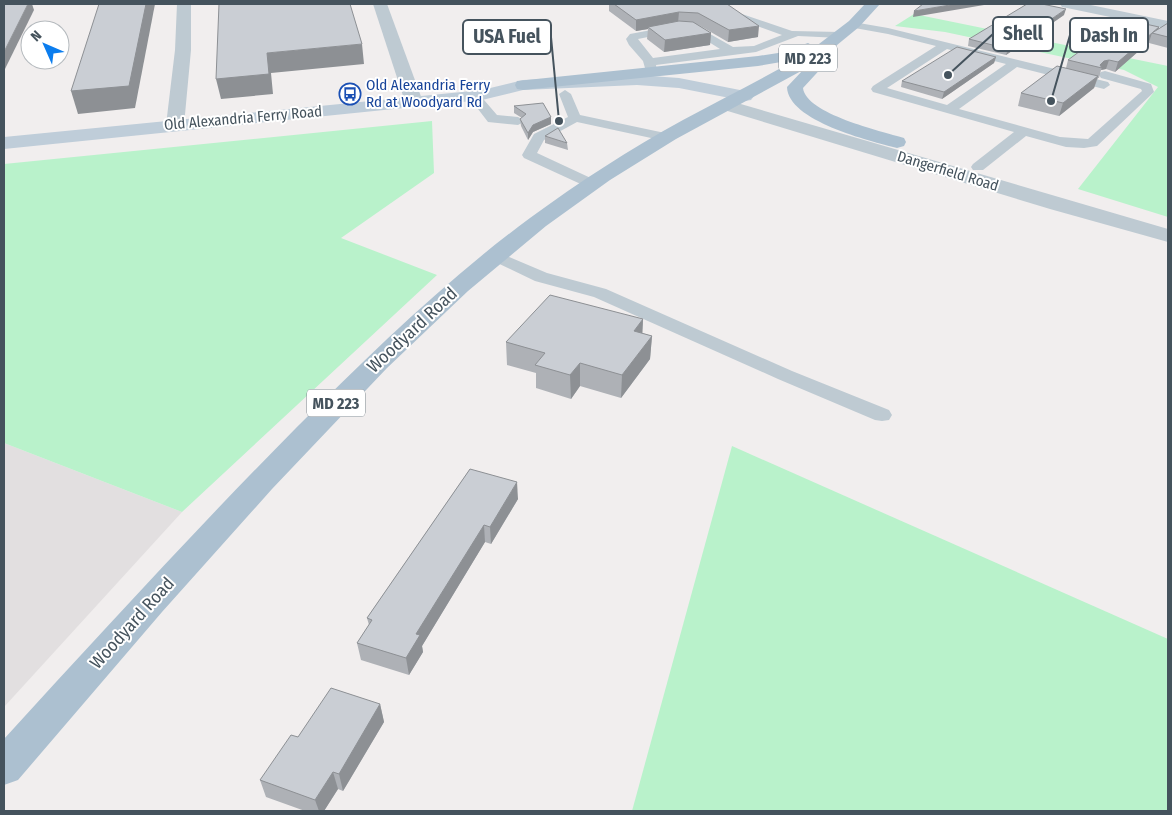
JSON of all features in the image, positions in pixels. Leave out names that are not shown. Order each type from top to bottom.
[{"type":"main road","name":"Woodyard Road","points":[[4,767],[253,489],[405,335],[495,256],[590,183],[666,138],[736,101],[803,62],[846,30],[873,4]]},
{"type":"main road","points":[[524,85],[650,67],[782,57],[846,30]]},
{"type":"main road","points":[[846,30],[816,66],[794,87],[796,94],[809,109],[823,116],[897,142]]},
{"type":"main road","name":"Old Alexandria Ferry Road","points":[[4,142],[478,96],[524,85],[656,81],[708,87],[736,101]]},
{"type":"main road","name":"Old Alexandria Ferry Road","points":[[478,96],[518,98],[610,91],[736,101]]},
{"type":"street","points":[[175,125],[183,50],[184,4]]},
{"type":"street","points":[[380,4],[414,102]]},
{"type":"street","points":[[1067,4],[1168,25]]},
{"type":"street","points":[[1108,12],[1124,4]]},
{"type":"street","name":"Dangerfield Road","points":[[736,101],[897,142],[1168,226]]},
{"type":"street","name":"Dangerfield Road","points":[[736,101],[813,129],[1028,196],[1168,236]]},
{"type":"lane","points":[[739,16],[790,34]]},
{"type":"lane","points":[[731,51],[696,29],[678,28],[634,36],[632,39],[650,67],[731,51],[756,49],[790,34],[846,30],[888,31],[946,45],[1010,61],[1105,80],[1140,84],[1147,88],[1148,92],[1092,143],[1084,145],[1072,144],[877,89],[899,75],[913,73],[927,64],[946,45]]},
{"type":"lane","points":[[949,110],[998,75],[1016,56],[1029,57],[1062,65]]},
{"type":"lane","points":[[927,64],[942,62]]},
{"type":"lane","points":[[982,71],[998,75]]},
{"type":"lane","points":[[968,81],[984,85]]},
{"type":"lane","points":[[955,90],[971,94]]},
{"type":"lane","points":[[565,94],[575,116]]},
{"type":"lane","points":[[478,96],[493,119],[518,121]]},
{"type":"lane","points":[[575,116],[539,137],[529,155],[590,183]]},
{"type":"lane","points":[[547,118],[575,116],[666,138]]},
{"type":"lane","points":[[978,167],[1024,131]]},
{"type":"lane","points":[[495,256],[541,277],[600,293],[785,375],[882,415]]},
{"type":"shaded area","points":[[4,443],[182,512],[4,707]]},
{"type":"green space","points":[[914,14],[1168,66],[1168,217],[1078,189],[1158,87],[1124,70],[945,32],[895,26]]},
{"type":"green space","points":[[432,121],[434,173],[341,238],[437,275],[182,512],[4,443],[4,164]]},
{"type":"green space","points":[[732,446],[1168,639],[1168,811],[632,811]]},
{"type":"building","points":[[4,4],[28,4],[20,20],[4,52]]},
{"type":"building","points":[[99,4],[146,4],[129,86],[71,91]]},
{"type":"building","points":[[219,4],[350,4],[362,44],[267,53],[269,74],[216,79]]},
{"type":"building","points":[[614,4],[727,4],[759,26],[729,30],[698,13],[679,12],[636,20]]},
{"type":"building","points":[[923,4],[956,4],[914,11]]},
{"type":"building","points":[[1027,4],[1042,4],[1066,9],[1008,49],[969,39]]},
{"type":"building","points":[[1123,19],[1159,27],[1118,62],[1104,61],[1100,65],[1102,68],[1068,60]]},
{"type":"building","points":[[679,21],[693,22],[711,33],[665,40],[648,27]]},
{"type":"building","points":[[1168,23],[1168,37],[1152,33]]},
{"type":"building","points":[[957,47],[996,57],[944,92],[902,81]]},
{"type":"building","points":[[1057,66],[1098,76],[1063,103],[1021,93]]},
{"type":"building","points":[[543,103],[551,117],[533,125],[528,133],[520,119],[526,114],[514,106]]},
{"type":"building","points":[[558,128],[567,143],[545,136]]},
{"type":"building","points":[[550,295],[643,319],[634,331],[652,336],[622,375],[580,363],[570,375],[535,365],[545,353],[506,342]]},
{"type":"building","points":[[470,469],[517,482],[490,527],[484,525],[416,634],[420,635],[406,658],[357,643],[372,620],[367,618]]},
{"type":"building","points":[[331,688],[380,704],[339,774],[333,772],[315,800],[260,780],[291,735],[298,737]]},
{"type":"place","name":"Shell","points":[[948,75]]},
{"type":"place","name":"Old Alexandria Ferry Rd at Woodyard Rd","points":[[350,94]]},
{"type":"place","name":"Dash In","points":[[1051,101]]},
{"type":"place","name":"USA Fuel","points":[[559,121]]}]
